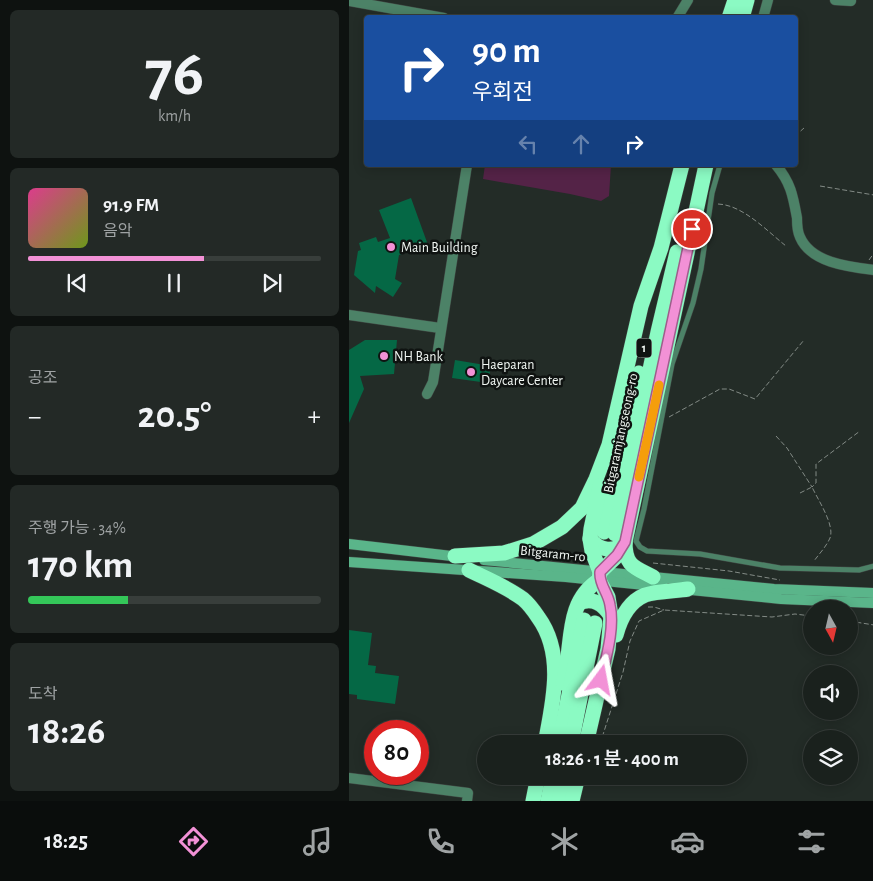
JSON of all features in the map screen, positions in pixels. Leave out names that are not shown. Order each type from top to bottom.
[{"type":"highway","points":[[730,15],[735,0]]},
{"type":"highway","points":[[743,15],[747,0]]},
{"type":"highway","points":[[653,577],[633,566],[609,537],[591,529],[641,306],[661,248],[681,167]]},
{"type":"highway","name":"Bitgaramjangseong-ro","points":[[609,537],[651,318],[689,167]]},
{"type":"highway","name":"Bitgaramjangseong-ro","points":[[609,537],[699,167]]},
{"type":"highway","points":[[588,735],[608,650],[611,616],[608,597],[592,550],[609,537],[705,167]]},
{"type":"highway","points":[[455,556],[504,553],[533,544],[563,527],[583,508],[609,445]]},
{"type":"highway","points":[[549,723],[564,680],[572,620],[579,603],[589,588],[617,555],[609,537]]},
{"type":"highway","points":[[469,570],[524,600],[546,628],[553,648],[555,662],[547,735]]},
{"type":"highway","points":[[608,650],[613,643],[621,618],[644,595],[688,589]]},
{"type":"highway","points":[[579,603],[585,600],[596,602],[602,605],[611,616]]},
{"type":"highway","points":[[561,735],[590,621],[572,735]]},
{"type":"highway","points":[[533,801],[536,785]]},
{"type":"highway","points":[[548,801],[551,785]]},
{"type":"highway","points":[[559,801],[562,785]]},
{"type":"highway","points":[[572,801],[576,785]]},
{"type":"main road","name":"Bitgaram-ro","points":[[349,544],[455,556],[688,589],[781,599],[873,603]]},
{"type":"main road","name":"Bitgaram-ro","points":[[349,562],[469,570],[653,577],[774,589],[873,592]]},
{"type":"street","points":[[679,15],[688,0]]},
{"type":"street","points":[[764,15],[768,0]]},
{"type":"street","points":[[835,0],[851,1]]},
{"type":"street","points":[[349,1],[428,15]]},
{"type":"street","points":[[427,394],[433,382],[467,167]]},
{"type":"street","points":[[778,167],[792,190],[800,236],[805,244],[822,258],[838,266],[873,270]]},
{"type":"street","points":[[349,315],[440,328]]},
{"type":"street","points":[[349,778],[468,793],[467,801]]},
{"type":"lane","points":[[719,167],[710,202],[701,269],[693,303],[672,364],[645,509],[636,541],[640,547],[647,551],[700,554],[780,568],[859,570],[873,566]]},
{"type":"path","points":[[798,133],[804,128]]},
{"type":"path","points":[[820,186],[873,196]]},
{"type":"path","points":[[710,202],[729,205],[739,209],[786,246]]},
{"type":"path","points":[[662,421],[721,389],[729,389],[755,399],[804,340]]},
{"type":"path","points":[[800,493],[816,484],[816,464],[861,431]]},
{"type":"path","points":[[776,436],[787,448],[812,487],[826,515],[831,534],[810,568]]},
{"type":"path","points":[[632,605],[637,608],[654,607],[664,610],[763,617],[803,615]]},
{"type":"path","points":[[603,735],[623,672],[630,641],[639,621],[664,610]]},
{"type":"path","points":[[858,622],[873,625]]},
{"type":"shaded area","points":[[485,167],[611,167],[609,196],[601,201],[483,179]]},
{"type":"building","name":"Main Building","points":[[411,198],[428,245],[399,255],[395,279],[402,283],[393,297],[376,286],[375,293],[354,275],[358,251],[361,250],[359,243],[376,237],[378,242],[390,238],[379,210]]},
{"type":"building","points":[[365,340],[397,340],[394,374],[360,376],[364,389],[349,423],[349,350]]},
{"type":"building","name":"Haeparan Daycare Center","points":[[455,360],[491,366],[488,383],[452,378]]},
{"type":"building","points":[[349,630],[372,633],[368,665],[376,666],[375,673],[399,676],[395,704],[357,699],[357,695],[349,694]]},
{"type":"slow traffic","points":[[639,477],[659,385]]},
{"type":"place","name":"Main Building","points":[[391,247]]},
{"type":"place","name":"NH Bank","points":[[384,356]]},
{"type":"place","name":"Haeparan Daycare Center","points":[[471,372]]},
{"type":"route","points":[[601,680],[608,650],[611,606],[606,591],[599,580],[600,572],[612,562],[623,548],[625,542],[692,229]]}]
